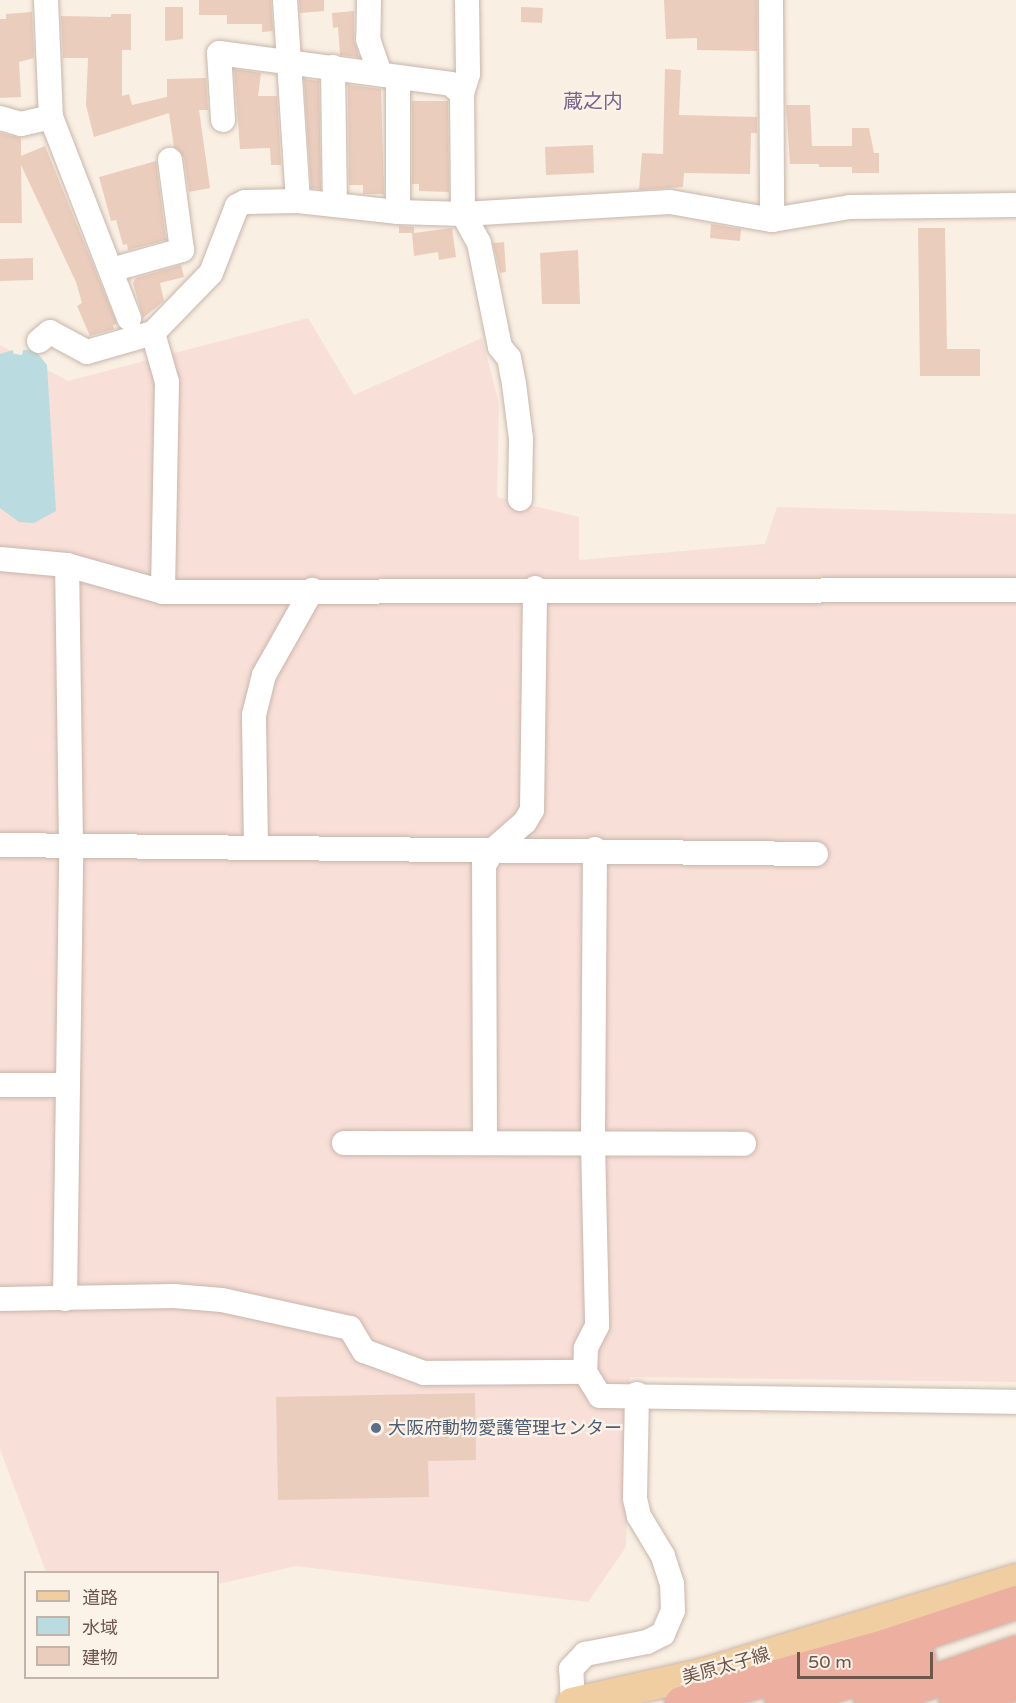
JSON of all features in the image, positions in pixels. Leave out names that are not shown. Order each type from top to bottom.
[{"type":"highway","points":[[681,1703],[884,1646],[1016,1602]]},
{"type":"highway","points":[[781,1703],[1016,1624]]},
{"type":"highway","points":[[870,1703],[1016,1652]]},
{"type":"highway","points":[[955,1703],[1016,1683]]},
{"type":"main road","name":"美原太子線","points":[[573,1703],[705,1673],[1016,1579]]},
{"type":"street","points":[[46,0],[51,117],[129,318]]},
{"type":"street","points":[[285,0],[292,62],[298,201]]},
{"type":"street","points":[[369,0],[368,39],[389,75],[398,212]]},
{"type":"street","points":[[467,0],[468,74],[462,94],[463,214],[479,243],[500,347],[509,358],[521,439],[520,499]]},
{"type":"street","points":[[771,0],[772,220]]},
{"type":"street","points":[[223,120],[219,53],[451,84],[462,94]]},
{"type":"street","points":[[333,68],[335,204]]},
{"type":"street","points":[[0,118],[21,124],[51,117]]},
{"type":"street","points":[[111,270],[182,250],[170,160]]},
{"type":"street","points":[[39,341],[50,332],[87,352],[153,333],[211,273],[237,206],[245,202],[298,201],[398,212],[463,214],[670,202],[772,220],[850,207],[1016,205]]},
{"type":"street","points":[[153,333],[166,382],[163,592]]},
{"type":"street","points":[[0,559],[66,565],[163,592],[535,588],[1016,590]]},
{"type":"street","points":[[64,1299],[71,845],[66,565]]},
{"type":"street","points":[[485,1143],[484,865],[494,849],[525,822],[532,810],[535,588]]},
{"type":"street","points":[[256,847],[254,715],[264,675],[312,590]]},
{"type":"street","points":[[0,845],[595,849],[816,855]]},
{"type":"street","points":[[595,849],[593,1143],[597,1326],[586,1348],[585,1372],[600,1395],[1016,1402]]},
{"type":"street","points":[[0,1085],[67,1085]]},
{"type":"street","points":[[344,1143],[744,1144]]},
{"type":"street","points":[[0,1299],[174,1296],[222,1300],[350,1328],[364,1351],[424,1373],[585,1372]]},
{"type":"street","points":[[573,1703],[571,1669],[585,1654],[647,1642],[663,1634],[673,1611],[672,1584],[663,1556],[639,1516],[634,1498],[637,1394]]},
{"type":"shaded area","points":[[308,318],[354,395],[482,338],[499,404],[497,497],[579,517],[579,560],[765,544],[777,507],[1016,514],[1016,1382],[630,1377],[626,1547],[588,1602],[296,1566],[219,1584],[219,1571],[46,1571],[0,1449],[0,345],[68,381]]},
{"type":"water","points":[[13,350],[13,354],[22,355],[23,350],[35,350],[47,365],[56,511],[34,523],[19,522],[0,508],[0,354]]},
{"type":"building","points":[[199,0],[271,0],[273,31],[262,32],[262,24],[227,24],[227,15],[199,15]]},
{"type":"building","points":[[299,0],[324,0],[324,11],[300,13]]},
{"type":"building","points":[[664,0],[757,0],[757,51],[697,50],[697,38],[666,39]]},
{"type":"building","points":[[165,7],[183,7],[183,39],[165,41]]},
{"type":"building","points":[[521,7],[543,8],[542,23],[521,22]]},
{"type":"building","points":[[354,11],[354,39],[359,57],[340,55],[338,27],[333,28],[332,13]]},
{"type":"building","points":[[32,12],[34,58],[19,62],[21,97],[0,98],[0,19],[6,19],[6,14]]},
{"type":"building","points":[[111,14],[131,14],[131,50],[122,50],[122,96],[129,94],[132,105],[167,97],[167,79],[206,78],[208,110],[199,110],[210,188],[189,192],[184,158],[174,147],[169,113],[94,137],[86,105],[88,58],[63,58],[61,16],[111,17]]},
{"type":"building","points":[[234,69],[261,73],[258,96],[277,96],[281,165],[271,165],[270,148],[240,149]]},
{"type":"building","points":[[665,69],[681,70],[679,115],[757,117],[757,133],[751,133],[750,174],[684,173],[683,187],[639,190],[642,153],[663,154]]},
{"type":"building","points":[[304,79],[319,81],[321,189],[311,188]]},
{"type":"building","points":[[348,85],[381,89],[384,194],[363,194],[363,185],[349,185]]},
{"type":"building","points":[[412,101],[448,101],[449,192],[419,191],[419,184],[412,184]]},
{"type":"building","points":[[786,105],[810,105],[812,146],[852,146],[852,128],[869,128],[874,153],[879,153],[879,173],[852,173],[852,167],[790,164]]},
{"type":"building","points":[[0,133],[21,138],[21,156],[45,146],[117,324],[113,325],[114,329],[90,336],[77,306],[82,303],[76,282],[21,165],[22,223],[0,223]]},
{"type":"building","points":[[593,145],[594,173],[546,175],[545,147]]},
{"type":"building","points":[[156,161],[166,240],[128,250],[127,244],[123,245],[116,220],[111,221],[99,177]]},
{"type":"building","points":[[711,224],[741,229],[740,241],[710,238]]},
{"type":"building","points":[[399,226],[414,227],[414,233],[452,228],[456,257],[439,260],[438,252],[414,256],[412,233],[399,233]]},
{"type":"building","points":[[918,228],[945,228],[947,349],[980,349],[980,376],[920,376]]},
{"type":"building","points":[[504,242],[506,272],[500,273],[493,243]]},
{"type":"building","points":[[578,250],[580,304],[542,304],[540,253]]},
{"type":"building","points":[[33,258],[33,280],[0,281],[0,259]]},
{"type":"building","points":[[181,265],[184,277],[160,283],[164,301],[143,318],[133,283],[136,278]]},
{"type":"building","name":"大阪府動物愛護管理センター","points":[[475,1393],[476,1460],[428,1461],[429,1497],[278,1500],[276,1397]]},
{"type":"place","name":"大阪府動物愛護管理センター","points":[[376,1428]]},
{"type":"district","name":"蔵之内","points":[[593,102]]}]
